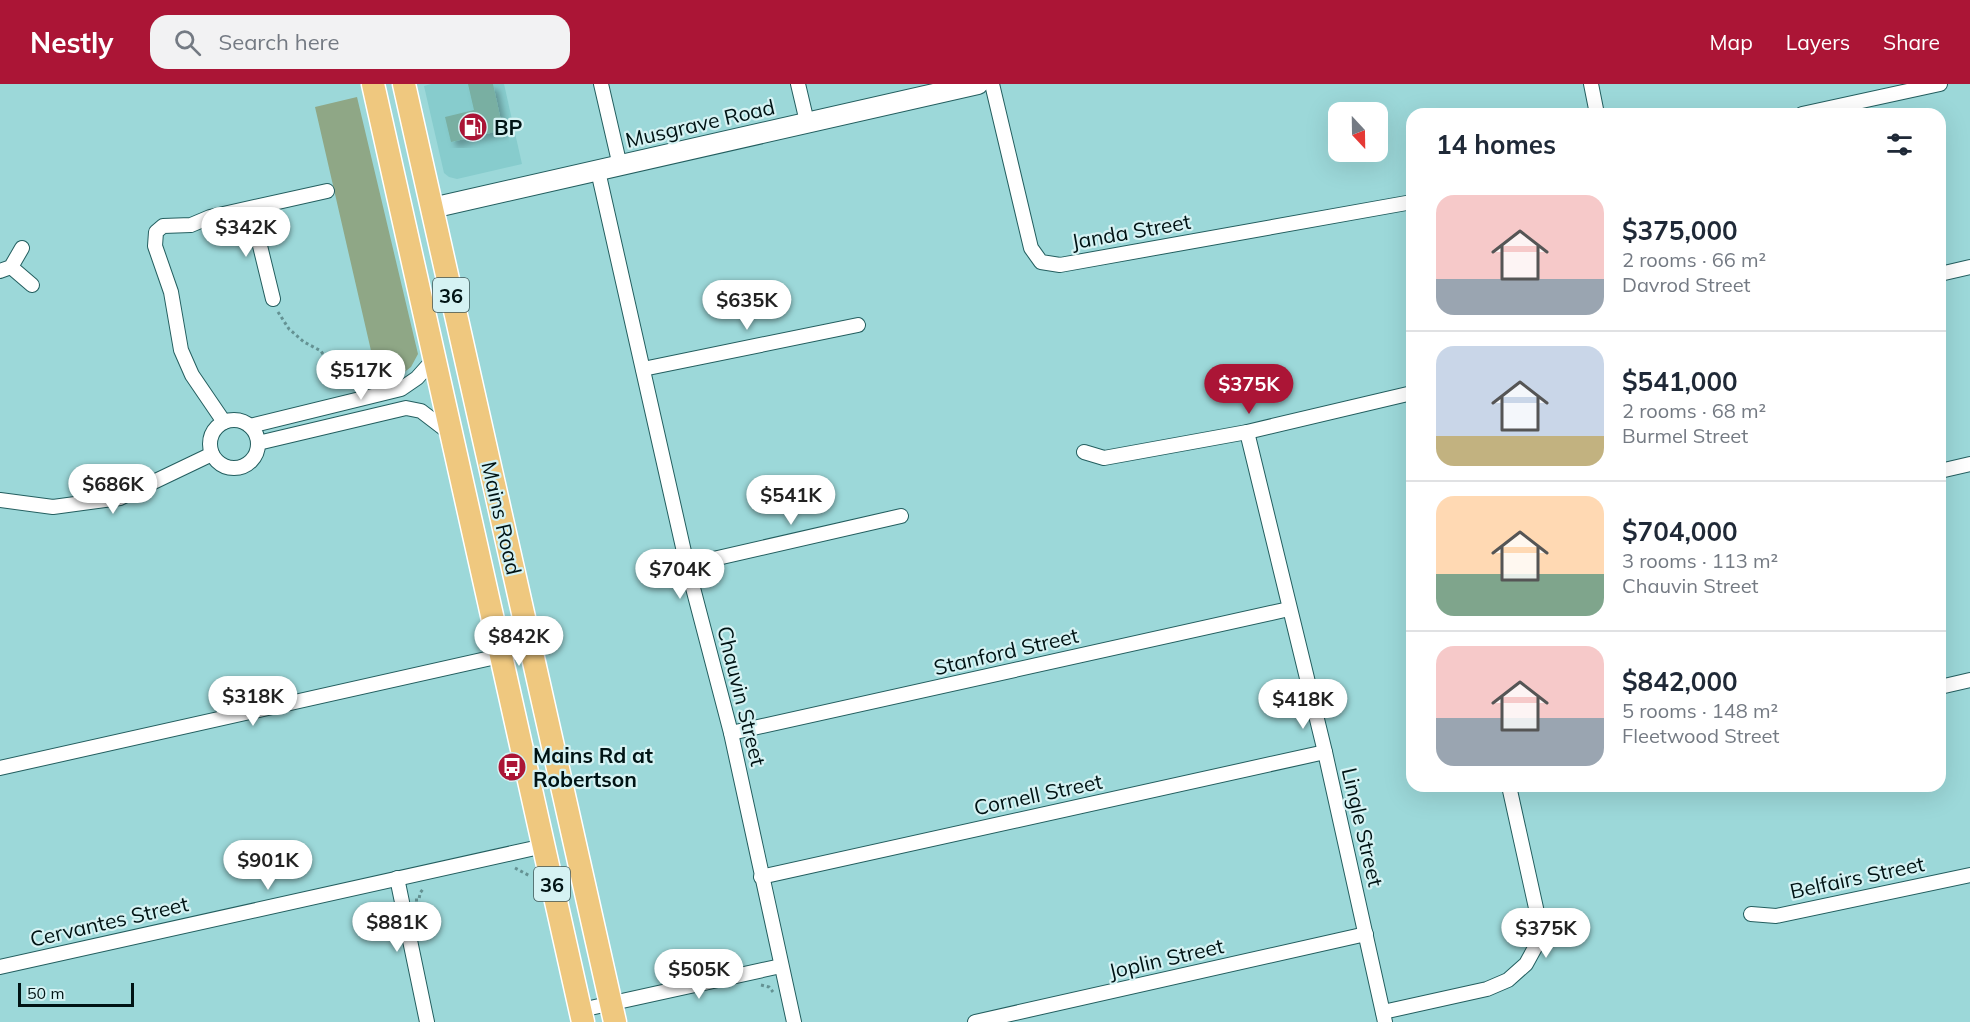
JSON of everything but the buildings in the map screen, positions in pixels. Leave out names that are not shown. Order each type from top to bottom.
[{"type":"main road","name":"Mains Road","points":[[373,84],[582,1016]]},
{"type":"main road","name":"Mains Road","points":[[404,84],[613,1013]]},
{"type":"street","points":[[601,84],[620,166]]},
{"type":"street","points":[[798,84],[807,122]]},
{"type":"street","name":"Musgrave Road","points":[[432,208],[978,84]]},
{"type":"street","name":"Janda Street","points":[[992,84],[1031,248],[1041,262],[1060,264],[1406,202]]},
{"type":"street","points":[[1591,84],[1597,108]]},
{"type":"street","points":[[1830,108],[1940,84]]},
{"type":"street","name":"Chauvin Street","points":[[598,171],[687,566],[731,733],[794,1022]]},
{"type":"street","points":[[224,422],[192,375],[181,350],[171,292],[156,246],[156,232],[163,226],[190,225],[210,217],[327,190]]},
{"type":"street","points":[[250,209],[273,299]]},
{"type":"street","points":[[226,214],[232,227],[240,231],[255,228]]},
{"type":"street","points":[[22,248],[6,269],[32,285]]},
{"type":"street","points":[[1946,273],[1970,267]]},
{"type":"street","points":[[644,369],[858,325]]},
{"type":"street","points":[[250,426],[401,388],[417,378],[434,359]]},
{"type":"street","points":[[1084,452],[1104,458],[1247,432],[1406,394]]},
{"type":"street","points":[[258,443],[406,408],[421,411],[451,435]]},
{"type":"street","points":[[242,421],[255,433],[258,443],[253,458],[247,464],[231,468],[216,460],[212,454],[209,446],[210,437],[214,430],[224,422],[242,421]]},
{"type":"street","name":"Lingle Street","points":[[1247,432],[1324,752],[1384,1017]]},
{"type":"street","points":[[0,500],[53,507],[120,498],[212,454]]},
{"type":"street","points":[[1946,470],[1970,464]]},
{"type":"street","points":[[687,566],[901,516]]},
{"type":"street","name":"Stanford Street","points":[[731,733],[1289,609]]},
{"type":"street","points":[[0,768],[531,649]]},
{"type":"street","points":[[1946,686],[1970,680]]},
{"type":"street","name":"Cornell Street","points":[[761,877],[1324,752]]},
{"type":"street","points":[[1384,1017],[1487,989],[1508,980],[1526,964],[1537,944],[1538,916],[1510,792]]},
{"type":"street","name":"Cervantes Street","points":[[0,967],[544,846]]},
{"type":"street","name":"Belfairs Street","points":[[1751,914],[1776,915],[1970,874]]},
{"type":"street","points":[[397,878],[427,1022]]},
{"type":"street","name":"Joplin Street","points":[[975,1022],[1365,934]]},
{"type":"street","points":[[582,1016],[613,1013],[781,966]]},
{"type":"path","points":[[273,299],[276,309],[289,329],[304,342],[321,351],[331,367],[335,386]]},
{"type":"path","points":[[508,868],[518,868],[532,877]]},
{"type":"path","points":[[412,901],[419,900],[423,889],[429,886]]},
{"type":"path","points":[[760,985],[769,987],[775,998]]},
{"type":"shaded area","points":[[431,84],[504,84],[522,164],[457,179],[444,173],[424,86]]},
{"type":"green space","points":[[357,97],[418,354],[411,367],[402,374],[359,382],[372,355],[315,107]]},
{"type":"place","name":"BP","points":[[473,127]]},
{"type":"place","name":"Mains Rd at Robertson","points":[[512,767]]}]
